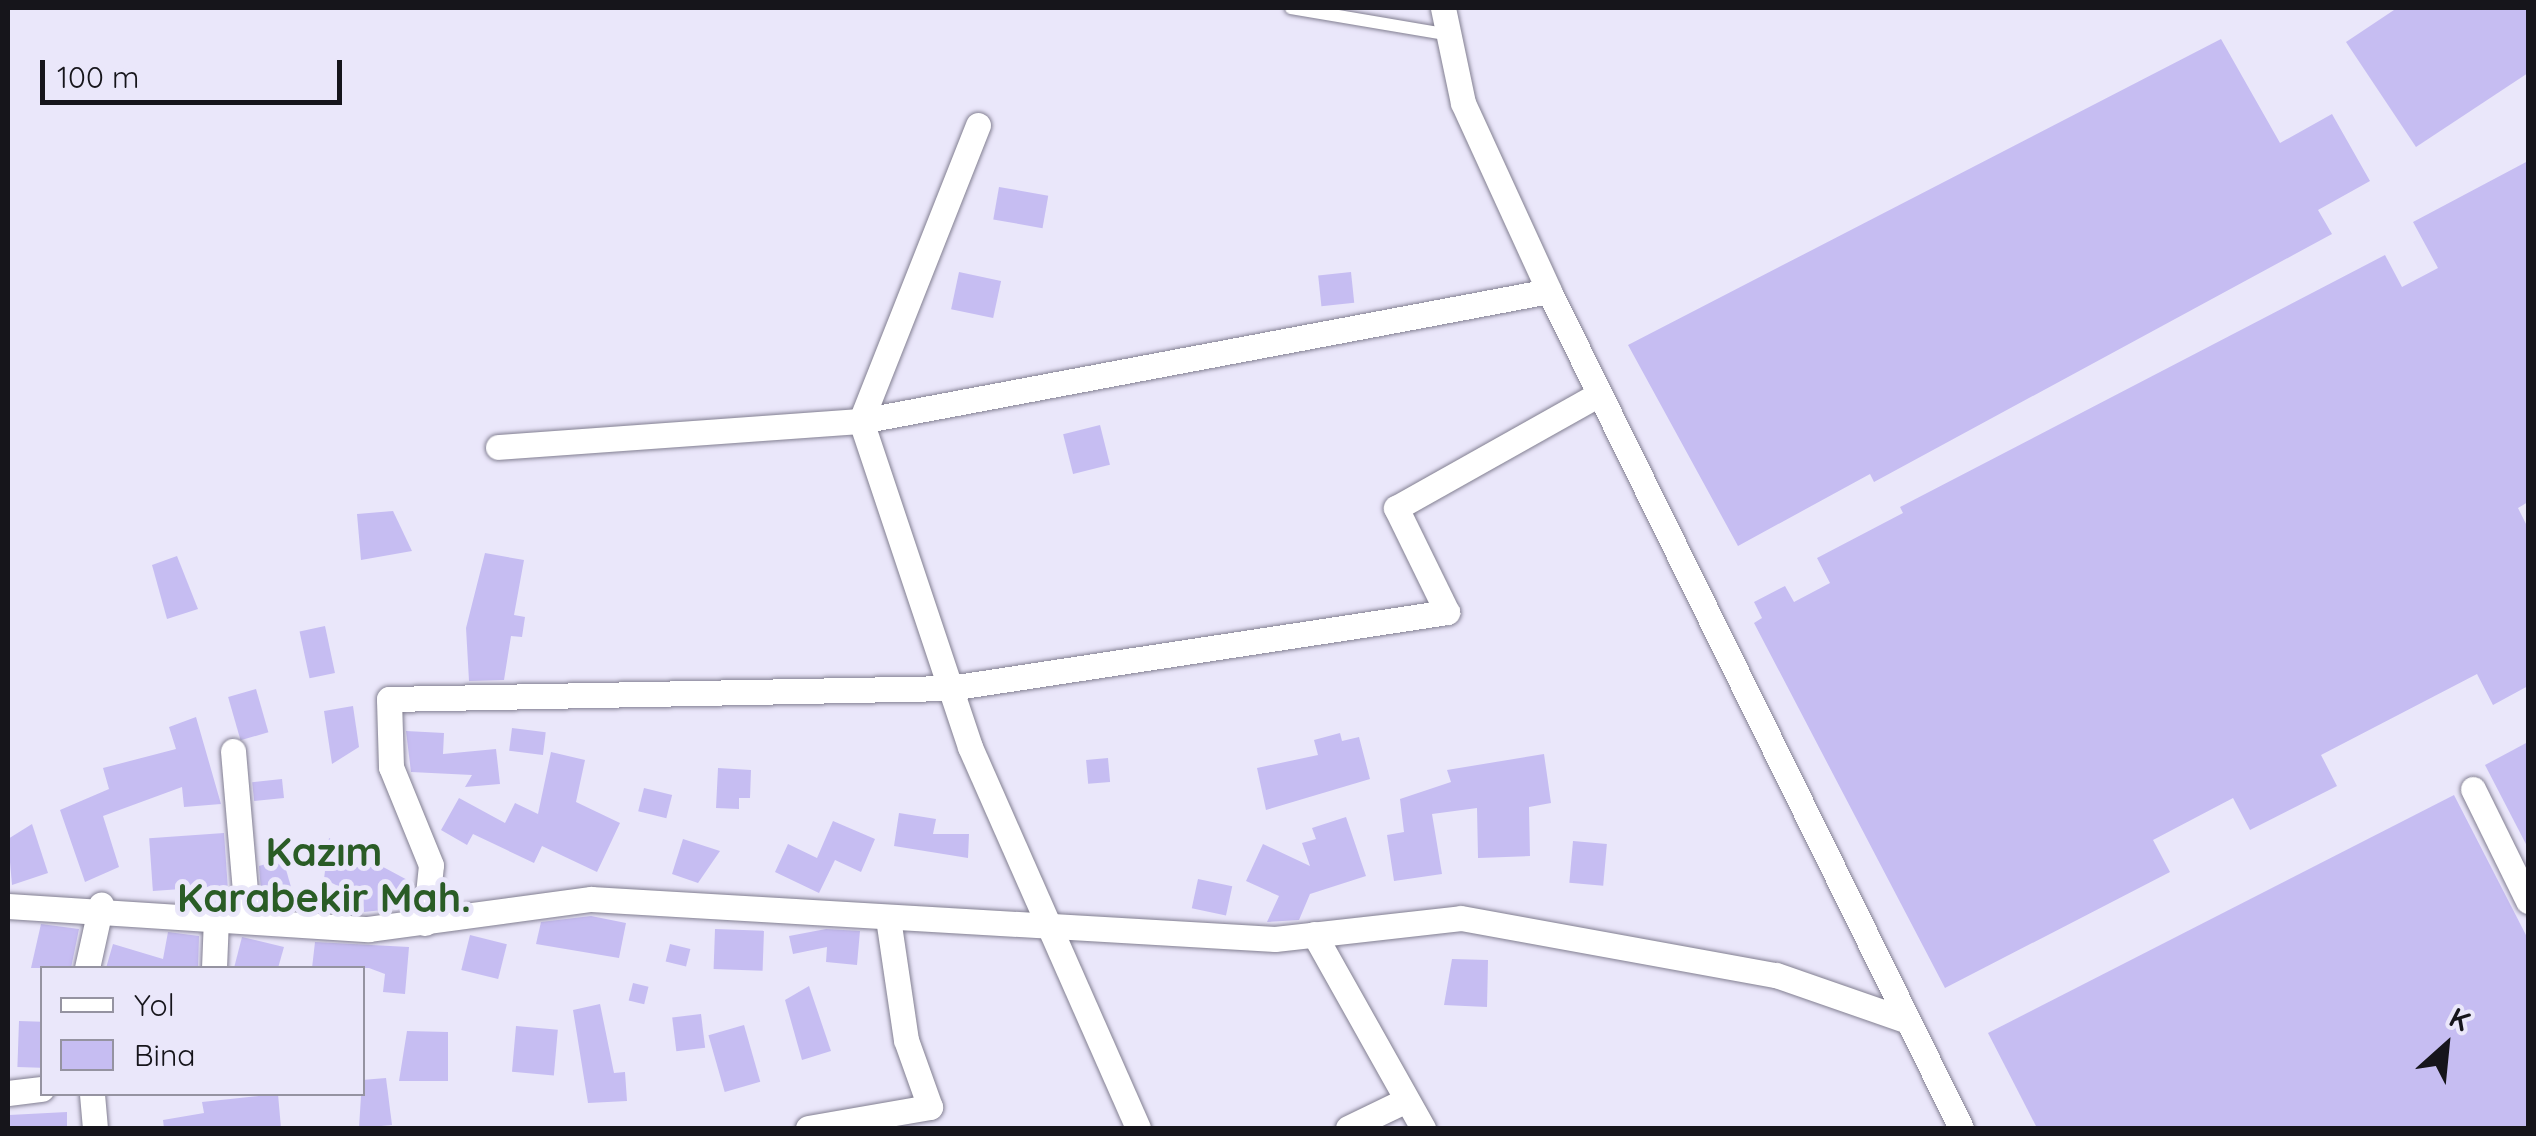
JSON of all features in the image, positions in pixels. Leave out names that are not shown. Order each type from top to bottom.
[{"type":"street","points":[[1442,8],[1444,34],[1463,103],[1549,291],[1961,1128]]},
{"type":"street","points":[[978,125],[862,422],[950,688],[1058,930],[1138,1128]]},
{"type":"street","points":[[498,447],[862,422],[1549,291]]},
{"type":"street","points":[[425,923],[431,865],[391,766],[389,698],[950,688],[1447,612],[1396,508],[1599,394]]},
{"type":"street","points":[[233,751],[247,915]]},
{"type":"street","points":[[2473,789],[2528,901]]},
{"type":"street","points":[[8,906],[101,905],[216,918],[247,915],[368,928],[591,899],[1058,930],[1314,934],[1461,918],[1582,933],[1776,975],[1905,1020]]},
{"type":"street","points":[[87,966],[101,905]]},
{"type":"street","points":[[214,966],[216,918]]},
{"type":"street","points":[[808,1128],[935,1118],[906,1040],[888,918]]},
{"type":"street","points":[[1314,934],[1423,1128]]},
{"type":"street","points":[[8,1094],[40,1089]]},
{"type":"street","points":[[92,1096],[95,1128]]},
{"type":"street","points":[[1348,1128],[1404,1100]]},
{"type":"lane","points":[[1292,8],[1444,34]]},
{"type":"building","points":[[2397,8],[2528,8],[2528,73],[2416,147],[2346,42]]},
{"type":"building","points":[[2221,39],[2280,143],[2332,114],[2370,181],[2318,210],[2332,234],[1874,482],[1870,474],[1738,546],[1628,345]]},
{"type":"building","points":[[2528,161],[2528,502],[2518,508],[2528,528],[2528,686],[2493,705],[2477,674],[2321,755],[2337,786],[2250,830],[2233,798],[2153,840],[2170,872],[1945,988],[1754,623],[1762,618],[1754,602],[1785,586],[1794,602],[1830,583],[1817,558],[1903,513],[1900,507],[2385,255],[2402,287],[2438,268],[2413,222]]},
{"type":"building","points":[[999,187],[1048,196],[1043,228],[993,219]]},
{"type":"building","points":[[959,272],[1001,281],[993,318],[951,309]]},
{"type":"building","points":[[1351,272],[1354,303],[1321,306],[1318,275]]},
{"type":"building","points":[[1100,425],[1110,465],[1073,474],[1063,434]]},
{"type":"building","points":[[393,511],[412,551],[361,560],[357,514]]},
{"type":"building","points":[[485,553],[524,560],[514,615],[525,617],[522,637],[511,636],[504,680],[469,681],[466,628]]},
{"type":"building","points":[[177,556],[198,609],[167,619],[152,565]]},
{"type":"building","points":[[325,626],[335,673],[310,678],[300,631]]},
{"type":"building","points":[[256,689],[268,732],[241,740],[228,697]]},
{"type":"building","points":[[353,706],[359,747],[332,764],[324,711]]},
{"type":"building","points":[[196,717],[221,804],[184,807],[182,787],[103,816],[119,867],[85,882],[60,810],[109,789],[103,768],[176,749],[169,727]]},
{"type":"building","points":[[512,728],[546,732],[543,755],[509,751]]},
{"type":"building","points":[[406,731],[444,733],[443,754],[496,749],[500,784],[465,787],[472,775],[411,772]]},
{"type":"building","points":[[1340,733],[1342,741],[1359,737],[1370,779],[1266,810],[1257,768],[1318,755],[1314,740]]},
{"type":"building","points":[[2528,742],[2528,848],[2485,765]]},
{"type":"building","points":[[551,752],[585,760],[576,802],[620,823],[597,872],[542,846],[534,863],[473,834],[467,845],[441,830],[459,798],[505,823],[515,803],[538,814]]},
{"type":"building","points":[[1544,754],[1551,803],[1529,807],[1530,856],[1478,858],[1477,808],[1432,814],[1442,874],[1394,881],[1387,835],[1404,832],[1400,799],[1451,782],[1447,770]]},
{"type":"building","points":[[1108,758],[1110,782],[1088,784],[1086,760]]},
{"type":"building","points":[[718,768],[751,770],[750,798],[739,798],[739,809],[716,808]]},
{"type":"building","points":[[282,779],[284,798],[254,801],[252,782]]},
{"type":"building","points":[[644,788],[672,795],[666,818],[638,811]]},
{"type":"building","points":[[2454,795],[2528,939],[2528,1128],[2037,1128],[1988,1033]]},
{"type":"building","points":[[899,813],[936,819],[933,834],[969,834],[968,858],[894,846]]},
{"type":"building","points":[[1346,817],[1366,876],[1310,894],[1299,920],[1267,922],[1279,896],[1246,881],[1263,844],[1310,866],[1302,843],[1316,839],[1312,828]]},
{"type":"building","points":[[833,821],[875,839],[861,872],[835,860],[819,893],[775,872],[788,844],[817,858]]},
{"type":"building","points":[[32,824],[48,873],[12,885],[8,839]]},
{"type":"building","points":[[224,833],[228,886],[153,891],[149,838]]},
{"type":"building","points":[[329,838],[413,883],[401,908],[364,912],[362,898],[324,879]]},
{"type":"building","points":[[683,839],[720,851],[698,883],[672,874]]},
{"type":"building","points":[[1573,841],[1607,844],[1603,886],[1569,883]]},
{"type":"building","points":[[283,859],[293,894],[262,903],[259,866]]},
{"type":"building","points":[[1198,879],[1232,886],[1226,916],[1192,908]]},
{"type":"building","points":[[591,916],[626,923],[619,958],[536,944],[541,922]]},
{"type":"building","points":[[41,924],[79,929],[71,966],[31,968]]},
{"type":"building","points":[[715,929],[764,931],[763,971],[714,969]]},
{"type":"building","points":[[826,929],[860,931],[857,965],[826,962],[827,947],[793,954],[789,936]]},
{"type":"building","points":[[168,932],[199,936],[198,966],[107,966],[113,944],[163,959]]},
{"type":"building","points":[[470,935],[507,944],[498,979],[461,970]]},
{"type":"building","points":[[242,937],[284,947],[279,966],[235,966]]},
{"type":"building","points":[[315,942],[409,947],[405,994],[383,992],[385,974],[365,966],[312,966]]},
{"type":"building","points":[[670,944],[690,949],[686,967],[666,961]]},
{"type":"building","points":[[1452,959],[1488,960],[1487,1007],[1444,1005]]},
{"type":"building","points":[[633,983],[649,987],[644,1004],[629,1000]]},
{"type":"building","points":[[809,986],[831,1051],[802,1060],[785,1000]]},
{"type":"building","points":[[600,1004],[614,1073],[625,1072],[627,1101],[588,1103],[573,1010]]},
{"type":"building","points":[[701,1014],[705,1048],[676,1051],[672,1018]]},
{"type":"building","points":[[19,1021],[40,1022],[40,1068],[17,1067]]},
{"type":"building","points":[[744,1025],[760,1082],[725,1092],[708,1035]]},
{"type":"building","points":[[516,1026],[558,1030],[554,1075],[512,1072]]},
{"type":"building","points":[[407,1031],[448,1032],[448,1081],[399,1081]]},
{"type":"building","points":[[386,1078],[392,1125],[359,1128],[365,1080]]},
{"type":"building","points":[[278,1096],[281,1128],[164,1128],[163,1120],[204,1113],[202,1102]]},
{"type":"building","points":[[67,1112],[67,1128],[10,1128],[9,1115]]},
{"type":"district","name":"Kazım Karabekir Mah.","points":[[324,874]]}]
